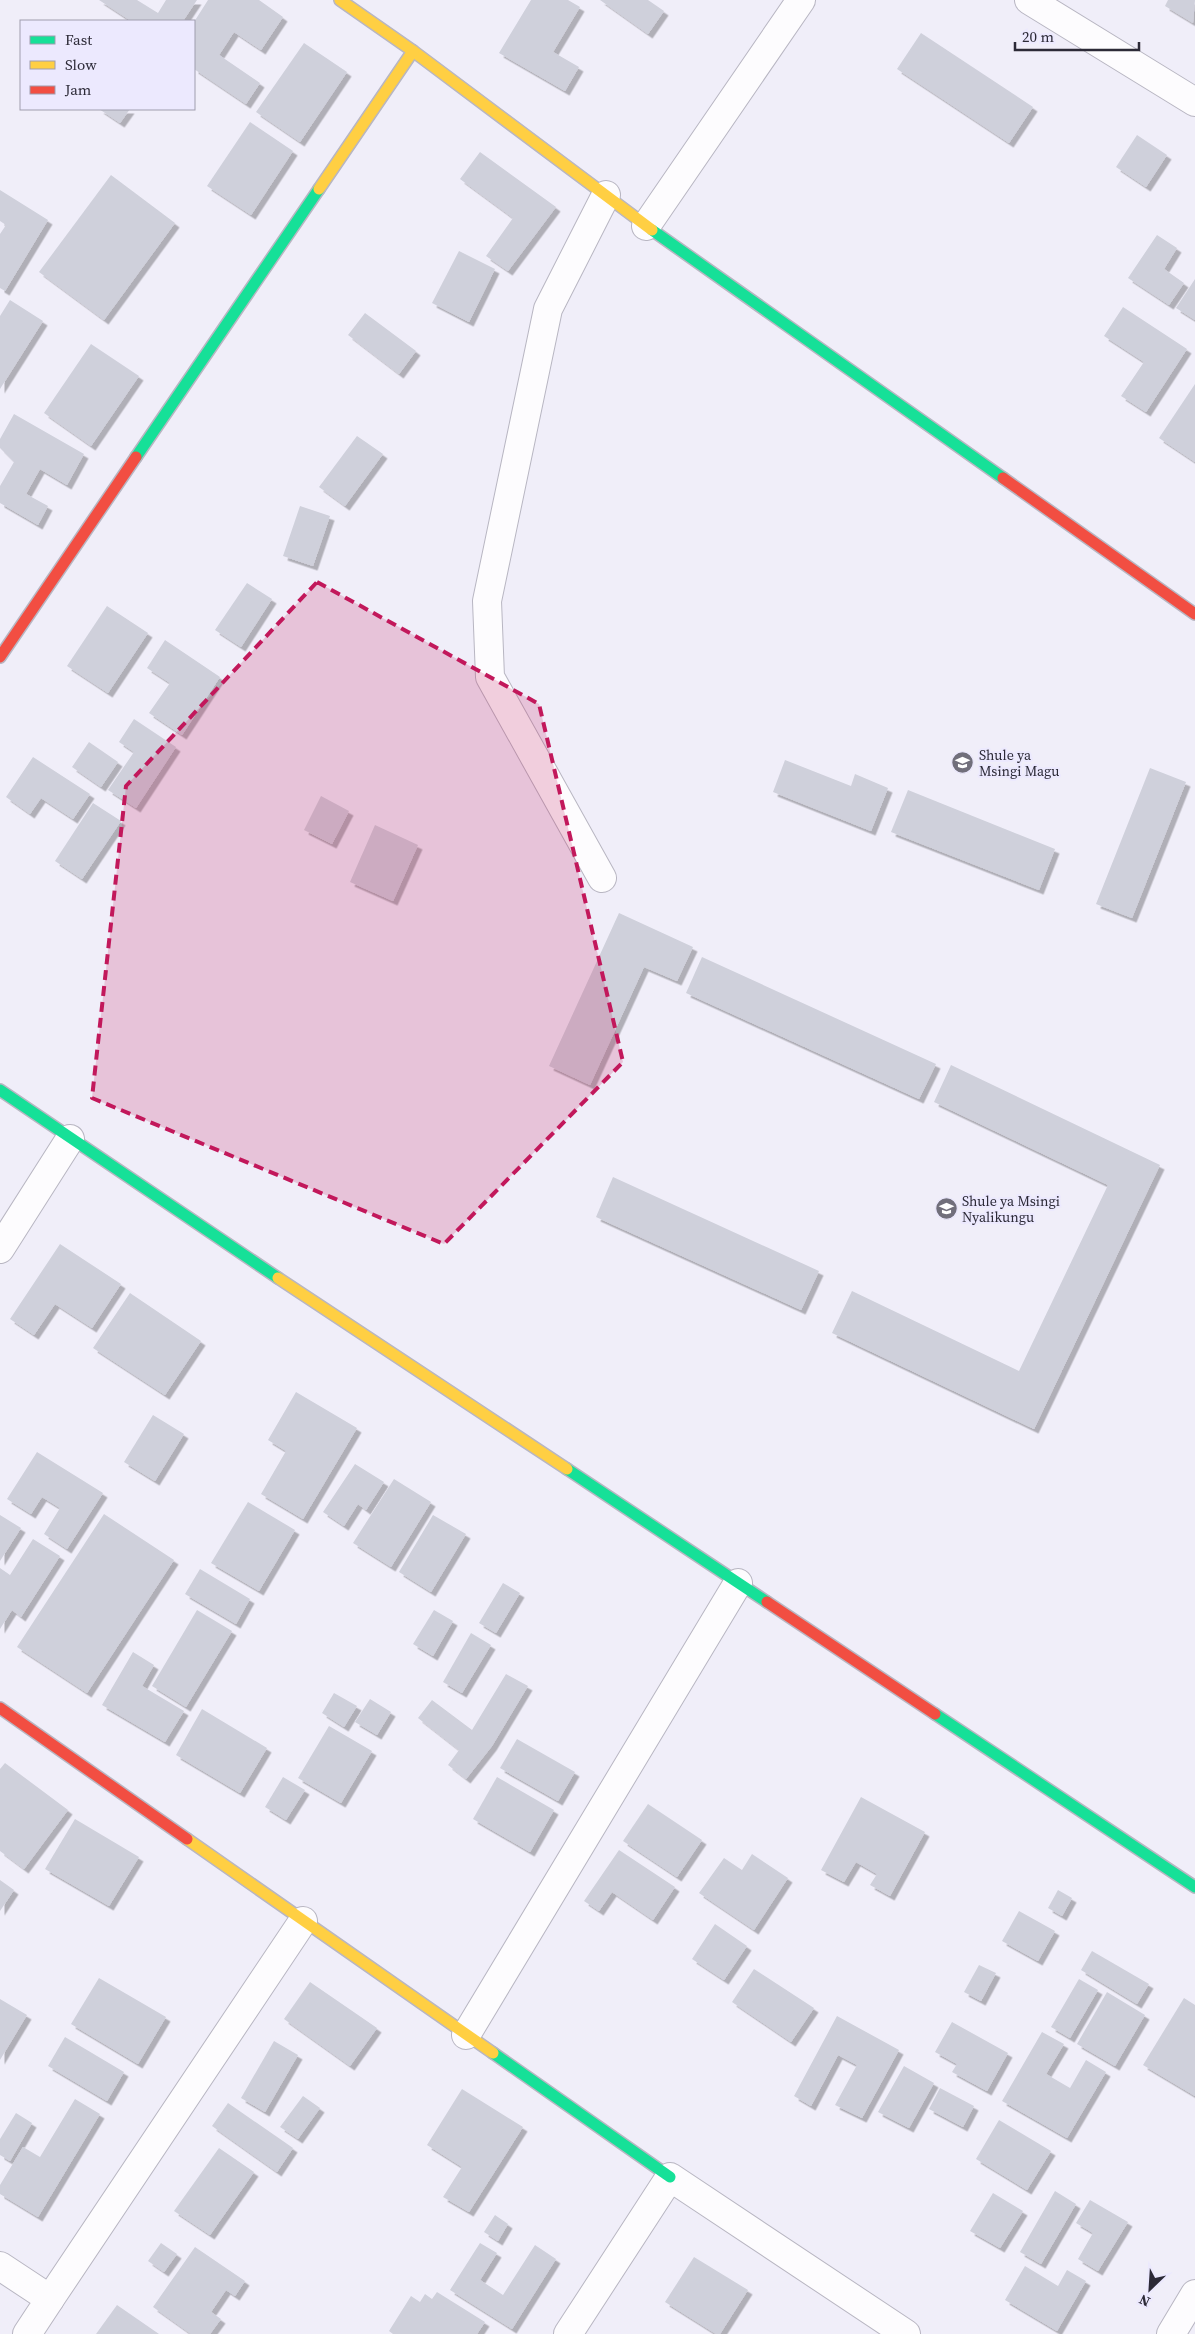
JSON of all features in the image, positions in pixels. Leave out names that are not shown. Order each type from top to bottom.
[{"type":"street","points":[[340,0],[413,51],[646,226],[1195,614]]},
{"type":"street","points":[[646,226],[801,0]]},
{"type":"street","points":[[1029,0],[1195,101]]},
{"type":"street","points":[[0,657],[413,51]]},
{"type":"street","points":[[602,878],[490,677],[487,601],[548,308],[606,195]]},
{"type":"street","points":[[0,1090],[70,1139],[1195,1887]]},
{"type":"street","points":[[0,1249],[70,1139]]},
{"type":"street","points":[[466,2035],[738,1583]]},
{"type":"street","points":[[0,1708],[670,2177],[906,2334]]},
{"type":"street","points":[[27,2334],[303,1921]]},
{"type":"street","points":[[568,2334],[670,2177]]},
{"type":"street","points":[[0,2266],[50,2299]]},
{"type":"street","points":[[1171,2334],[1195,2294]]},
{"type":"highlighted area","points":[[317,582],[539,704],[623,1062],[444,1244],[92,1098],[126,786]]},
{"type":"building","points":[[99,0],[137,0],[158,13],[166,0],[197,0],[184,20],[129,20]]},
{"type":"building","points":[[208,0],[259,0],[283,17],[261,50],[234,32],[219,55],[260,83],[246,104],[195,70],[195,20]]},
{"type":"building","points":[[531,0],[568,0],[580,7],[553,52],[579,67],[565,91],[499,53]]},
{"type":"building","points":[[600,0],[648,0],[664,11],[648,34]]},
{"type":"building","points":[[1168,0],[1195,0],[1193,23],[1165,6]]},
{"type":"building","points":[[921,33],[1033,107],[1009,143],[897,69]]},
{"type":"building","points":[[304,43],[347,72],[300,142],[256,112]]},
{"type":"building","points":[[100,110],[129,110],[120,123]]},
{"type":"building","points":[[250,122],[293,151],[251,215],[207,186]]},
{"type":"building","points":[[1137,135],[1167,155],[1146,187],[1116,167]]},
{"type":"building","points":[[480,152],[556,207],[508,271],[486,256],[513,218],[460,179]]},
{"type":"building","points":[[111,175],[175,223],[104,320],[39,272]]},
{"type":"building","points":[[0,190],[48,220],[5,291],[0,288],[0,234],[6,225],[0,221]]},
{"type":"building","points":[[1157,235],[1177,248],[1164,269],[1184,283],[1169,305],[1128,278]]},
{"type":"building","points":[[459,251],[495,269],[469,322],[432,303]]},
{"type":"building","points":[[1195,279],[1195,320],[1176,308]]},
{"type":"building","points":[[10,300],[43,321],[0,389],[0,316]]},
{"type":"building","points":[[1123,307],[1187,349],[1146,412],[1121,396],[1144,362],[1104,336]]},
{"type":"building","points":[[365,313],[416,351],[399,374],[348,335]]},
{"type":"building","points":[[91,344],[139,376],[91,446],[44,413]]},
{"type":"building","points":[[1195,384],[1195,462],[1159,438]]},
{"type":"building","points":[[14,414],[84,454],[67,485],[40,469],[26,494],[48,506],[38,525],[0,503],[0,486],[14,462],[0,448],[0,439]]},
{"type":"building","points":[[357,436],[383,454],[345,506],[319,487]]},
{"type":"building","points":[[300,506],[330,516],[313,566],[283,556]]},
{"type":"building","points":[[247,583],[272,599],[241,647],[215,630]]},
{"type":"building","points":[[107,606],[148,633],[108,693],[67,666]]},
{"type":"building","points":[[165,640],[220,677],[182,735],[149,713],[170,683],[147,668]]},
{"type":"building","points":[[134,719],[176,747],[136,808],[108,790],[134,752],[119,742]]},
{"type":"building","points":[[89,742],[118,762],[101,787],[72,767]]},
{"type":"building","points":[[33,757],[90,794],[73,819],[41,798],[30,814],[6,797]]},
{"type":"building","points":[[785,760],[851,786],[855,774],[888,788],[871,831],[773,792]]},
{"type":"building","points":[[1150,768],[1186,782],[1132,918],[1096,904]]},
{"type":"building","points":[[908,790],[1055,849],[1039,890],[891,832]]},
{"type":"building","points":[[321,796],[349,811],[332,844],[304,830]]},
{"type":"building","points":[[93,803],[121,821],[82,879],[55,861]]},
{"type":"building","points":[[375,825],[418,845],[393,901],[350,882]]},
{"type":"building","points":[[619,913],[693,947],[677,981],[644,967],[590,1085],[549,1066]]},
{"type":"building","points":[[702,957],[936,1064],[919,1099],[686,993]]},
{"type":"building","points":[[951,1065],[1160,1165],[1034,1429],[832,1333],[852,1291],[1019,1371],[1108,1185],[934,1102]]},
{"type":"building","points":[[613,1177],[819,1271],[801,1310],[596,1217]]},
{"type":"building","points":[[60,1244],[121,1284],[92,1328],[55,1304],[34,1335],[10,1319]]},
{"type":"building","points":[[130,1293],[201,1341],[165,1395],[93,1348]]},
{"type":"building","points":[[296,1392],[357,1428],[303,1519],[261,1494],[286,1451],[268,1440]]},
{"type":"building","points":[[153,1415],[184,1434],[155,1481],[124,1462]]},
{"type":"building","points":[[37,1452],[103,1493],[67,1549],[44,1534],[60,1508],[42,1497],[31,1514],[7,1499]]},
{"type":"building","points":[[355,1464],[384,1482],[366,1510],[358,1504],[344,1526],[323,1512]]},
{"type":"building","points":[[394,1479],[431,1502],[391,1567],[353,1543]]},
{"type":"building","points":[[248,1502],[295,1530],[259,1591],[211,1563]]},
{"type":"building","points":[[104,1514],[174,1560],[87,1693],[17,1647]]},
{"type":"building","points":[[0,1515],[21,1528],[0,1561]]},
{"type":"building","points":[[433,1515],[466,1534],[431,1592],[399,1572]]},
{"type":"building","points":[[33,1539],[60,1556],[21,1617],[12,1610],[0,1629],[0,1568],[10,1575]]},
{"type":"building","points":[[200,1569],[250,1599],[236,1624],[185,1594]]},
{"type":"building","points":[[503,1583],[520,1593],[496,1633],[479,1623]]},
{"type":"building","points":[[197,1610],[232,1631],[186,1707],[152,1686]]},
{"type":"building","points":[[434,1610],[453,1621],[433,1656],[413,1644]]},
{"type":"building","points":[[471,1633],[491,1645],[462,1693],[443,1682]]},
{"type":"building","points":[[133,1652],[154,1665],[142,1686],[184,1711],[165,1742],[102,1705]]},
{"type":"building","points":[[506,1674],[528,1686],[492,1746],[466,1779],[448,1765],[459,1750],[418,1718],[432,1700],[472,1730]]},
{"type":"building","points":[[334,1693],[357,1706],[344,1727],[322,1713]]},
{"type":"building","points":[[370,1699],[391,1712],[377,1735],[355,1722]]},
{"type":"building","points":[[202,1709],[267,1748],[240,1793],[176,1755]]},
{"type":"building","points":[[329,1726],[372,1751],[341,1803],[298,1778]]},
{"type":"building","points":[[517,1739],[575,1772],[558,1801],[500,1768]]},
{"type":"building","points":[[5,1763],[68,1810],[24,1869],[0,1851],[0,1769]]},
{"type":"building","points":[[283,1777],[305,1790],[286,1820],[265,1807]]},
{"type":"building","points":[[497,1777],[554,1810],[530,1852],[473,1819]]},
{"type":"building","points":[[861,1797],[925,1832],[890,1896],[870,1885],[877,1874],[856,1862],[844,1882],[821,1870]]},
{"type":"building","points":[[648,1804],[702,1840],[677,1877],[623,1841]]},
{"type":"building","points":[[75,1819],[139,1857],[109,1906],[45,1869]]},
{"type":"building","points":[[619,1850],[675,1887],[653,1920],[612,1892],[599,1911],[584,1901]]},
{"type":"building","points":[[752,1854],[788,1878],[754,1930],[699,1893],[724,1858],[742,1870]]},
{"type":"building","points":[[0,1880],[14,1890],[0,1911]]},
{"type":"building","points":[[1058,1890],[1072,1898],[1062,1916],[1048,1908]]},
{"type":"building","points":[[1019,1911],[1055,1931],[1038,1961],[1002,1941]]},
{"type":"building","points":[[715,1924],[747,1946],[724,1980],[692,1959]]},
{"type":"building","points":[[1092,1951],[1149,1984],[1137,2004],[1081,1970]]},
{"type":"building","points":[[979,1965],[996,1973],[981,2001],[964,1992]]},
{"type":"building","points":[[754,1969],[814,2008],[791,2042],[732,2002]]},
{"type":"building","points":[[99,1978],[166,2017],[138,2064],[71,2024]]},
{"type":"building","points":[[1079,1979],[1098,1990],[1070,2038],[1051,2027]]},
{"type":"building","points":[[310,1982],[377,2028],[350,2066],[284,2019]]},
{"type":"building","points":[[1107,1992],[1145,2015],[1115,2066],[1077,2044]]},
{"type":"building","points":[[1184,1998],[1195,2005],[1195,2096],[1143,2065]]},
{"type":"building","points":[[0,1999],[27,2015],[0,2060]]},
{"type":"building","points":[[837,2016],[899,2050],[862,2118],[835,2105],[857,2065],[838,2055],[811,2106],[794,2096]]},
{"type":"building","points":[[952,2022],[1008,2053],[987,2091],[952,2072],[957,2064],[935,2052]]},
{"type":"building","points":[[1042,2032],[1064,2044],[1046,2074],[1070,2088],[1086,2060],[1106,2072],[1067,2138],[1002,2101]]},
{"type":"building","points":[[65,2037],[124,2072],[107,2101],[48,2066]]},
{"type":"building","points":[[274,2041],[298,2055],[265,2112],[241,2098]]},
{"type":"building","points":[[904,2066],[934,2083],[909,2128],[878,2112]]},
{"type":"building","points":[[940,2088],[974,2106],[963,2127],[929,2109]]},
{"type":"building","points":[[462,2089],[523,2127],[469,2212],[443,2197],[462,2167],[427,2145]]},
{"type":"building","points":[[303,2096],[320,2108],[298,2139],[280,2127]]},
{"type":"building","points":[[75,2099],[100,2114],[38,2217],[0,2194],[0,2185],[23,2147],[40,2157]]},
{"type":"building","points":[[228,2103],[293,2148],[277,2172],[212,2126]]},
{"type":"building","points":[[16,2113],[32,2123],[10,2161],[0,2155],[0,2139]]},
{"type":"building","points":[[999,2120],[1051,2151],[1027,2190],[976,2159]]},
{"type":"building","points":[[219,2148],[254,2172],[210,2235],[174,2211]]},
{"type":"building","points":[[1055,2191],[1076,2204],[1041,2264],[1020,2252]]},
{"type":"building","points":[[993,2193],[1023,2211],[1000,2248],[970,2231]]},
{"type":"building","points":[[1090,2200],[1128,2222],[1098,2271],[1078,2259],[1093,2233],[1076,2223]]},
{"type":"building","points":[[495,2215],[508,2224],[498,2241],[484,2232]]},
{"type":"building","points":[[161,2243],[177,2254],[164,2272],[148,2261]]},
{"type":"building","points":[[480,2243],[497,2253],[480,2280],[503,2295],[535,2245],[556,2259],[512,2329],[450,2290]]},
{"type":"building","points":[[195,2247],[245,2281],[235,2296],[226,2290],[211,2312],[221,2319],[210,2334],[191,2334],[153,2307]]},
{"type":"building","points":[[694,2257],[748,2290],[720,2334],[716,2334],[665,2302]]},
{"type":"building","points":[[1025,2266],[1058,2286],[1067,2270],[1086,2281],[1057,2331],[1005,2300]]},
{"type":"building","points":[[437,2292],[485,2322],[477,2334],[393,2334],[389,2331],[411,2296],[420,2302],[425,2294],[432,2299]]},
{"type":"building","points":[[117,2305],[159,2334],[96,2334]]},
{"type":"traffic: fast","points":[[136,457],[319,189]]},
{"type":"traffic: fast","points":[[652,230],[1003,478]]},
{"type":"traffic: fast","points":[[0,1090],[278,1278]]},
{"type":"traffic: fast","points":[[567,1469],[767,1602]]},
{"type":"traffic: fast","points":[[935,1714],[1195,1887]]},
{"type":"traffic: fast","points":[[493,2053],[670,2177]]},
{"type":"traffic: slow","points":[[319,189],[413,51],[340,0]]},
{"type":"traffic: slow","points":[[413,51],[652,230]]},
{"type":"traffic: slow","points":[[278,1278],[567,1469]]},
{"type":"traffic: slow","points":[[187,1839],[493,2053]]},
{"type":"traffic: jam","points":[[0,657],[136,457]]},
{"type":"traffic: jam","points":[[1003,478],[1195,614]]},
{"type":"traffic: jam","points":[[767,1602],[935,1714]]},
{"type":"traffic: jam","points":[[0,1708],[187,1839]]},
{"type":"place","name":"Shule ya Msingi Magu","points":[[963,763]]},
{"type":"place","name":"Shule ya Msingi Nyalikungu","points":[[946,1209]]}]
